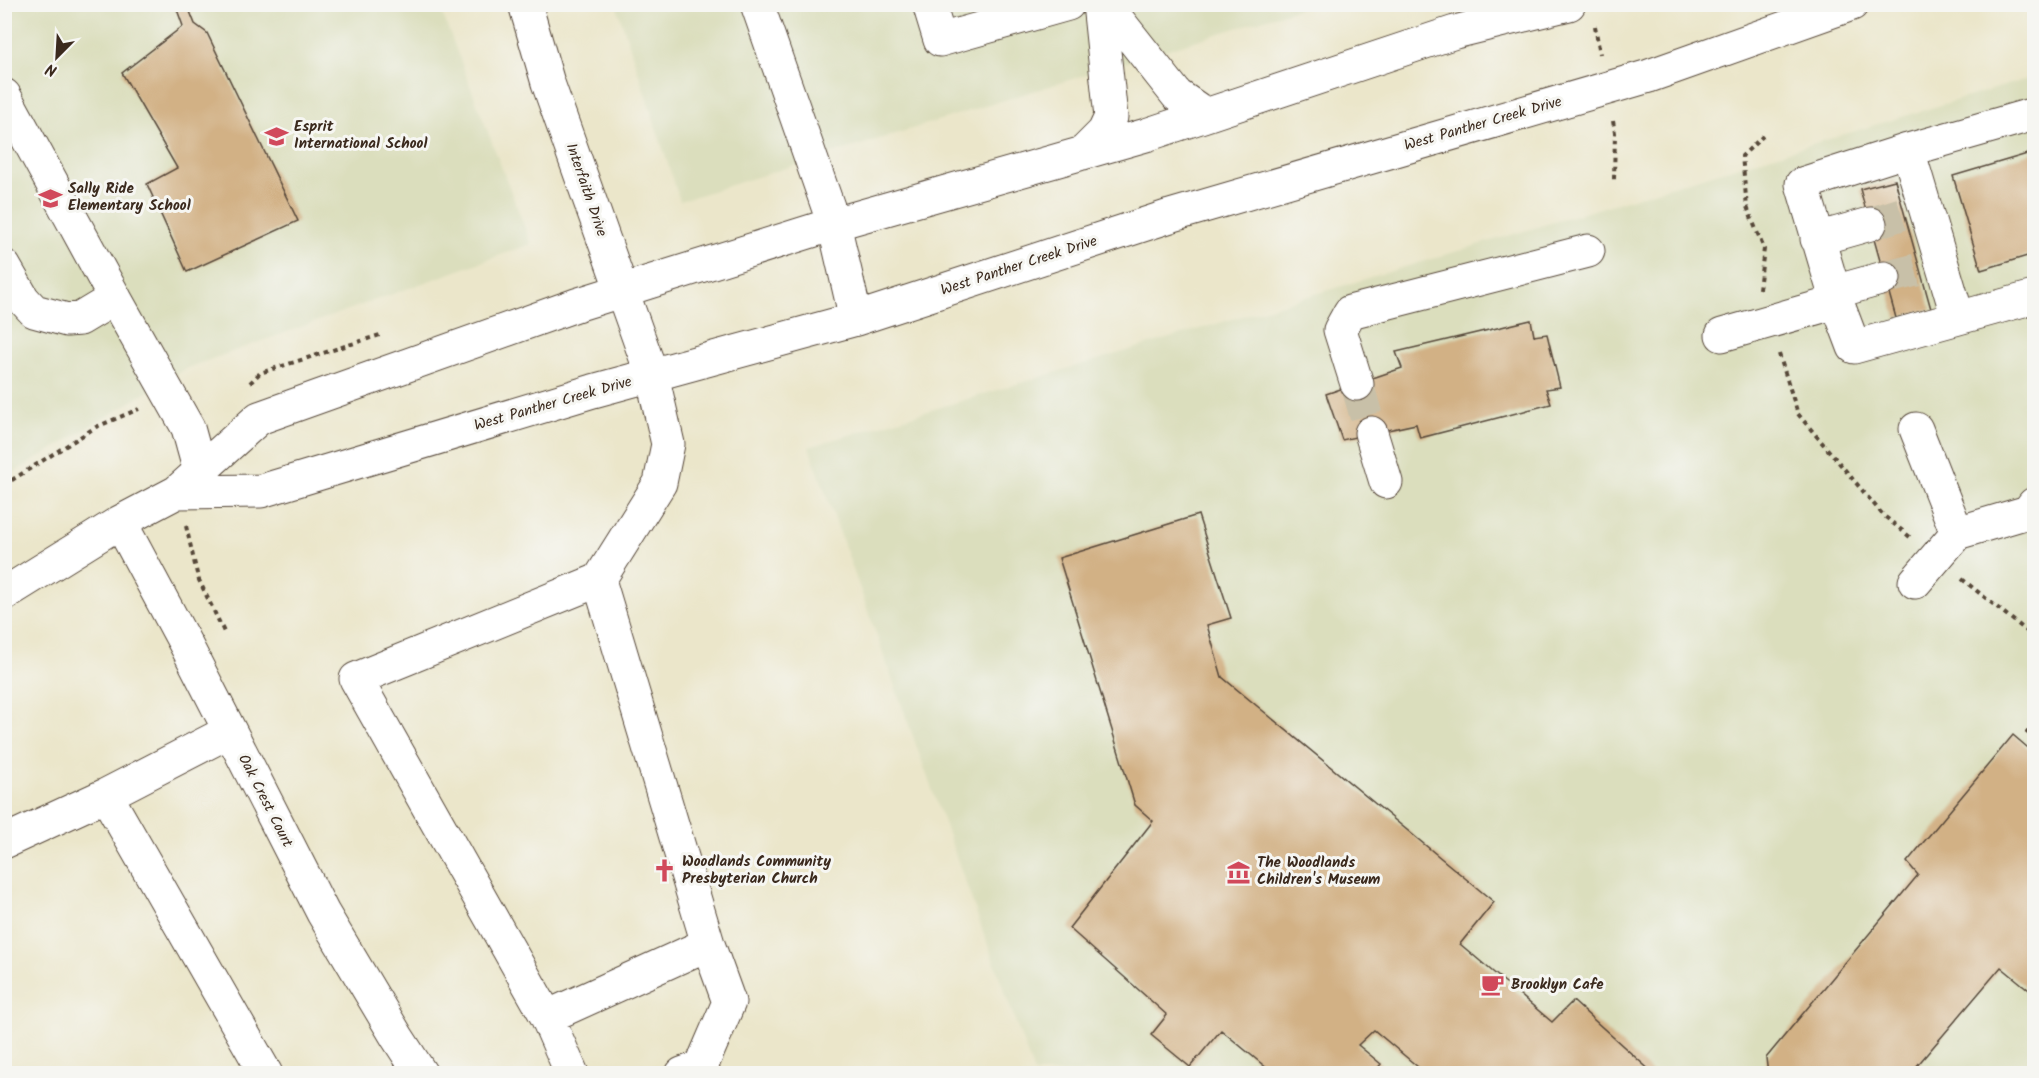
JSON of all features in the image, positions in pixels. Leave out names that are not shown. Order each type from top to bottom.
[{"type":"street","name":"Interfaith Drive","points":[[525,4],[548,83],[652,375],[668,444],[660,483],[598,580]]},
{"type":"street","points":[[757,4],[834,224],[856,319]]},
{"type":"street","points":[[929,4],[940,40],[1068,4]]},
{"type":"street","points":[[1083,153],[1104,132],[1111,117],[1100,4]]},
{"type":"street","points":[[1105,4],[1177,95],[1206,115]]},
{"type":"street","name":"West Panther Creek Drive","points":[[4,594],[120,522],[194,485],[259,418],[576,305],[834,224],[1083,153],[1206,115],[1455,32],[1569,4]]},
{"type":"street","name":"West Panther Creek Drive","points":[[194,485],[261,491],[652,375],[856,319],[1170,216],[1649,76],[1852,4]]},
{"type":"street","points":[[4,95],[188,428],[194,485]]},
{"type":"street","points":[[2034,114],[1908,150],[1802,184],[1835,297],[1854,347],[2034,297]]},
{"type":"street","points":[[1908,150],[1915,210],[1931,266],[1958,318]]},
{"type":"street","points":[[1818,238],[1870,224]]},
{"type":"street","points":[[1357,384],[1340,330],[1350,312],[1588,251]]},
{"type":"street","points":[[4,266],[23,299],[34,311],[68,320],[80,319],[115,298]]},
{"type":"street","points":[[1722,335],[1769,321],[1884,278]]},
{"type":"street","points":[[1916,429],[1957,533]]},
{"type":"street","points":[[1371,433],[1386,482]]},
{"type":"street","points":[[1915,582],[1957,533],[2028,512],[2034,504]]},
{"type":"street","name":"Oak Crest Court","points":[[120,522],[186,645],[323,913],[421,1074]]},
{"type":"street","points":[[572,1074],[546,1017],[356,679],[598,580],[708,944],[729,1002],[701,1067],[681,1074]]},
{"type":"street","points":[[4,842],[106,795],[230,731]]},
{"type":"street","points":[[106,795],[266,1074]]},
{"type":"street","points":[[546,1017],[708,944]]},
{"type":"path","points":[[1763,136],[1742,156],[1747,207],[1764,249],[1759,290],[1798,414],[1883,515],[2034,637]]},
{"type":"path","points":[[4,485],[96,427],[148,405]]},
{"type":"path","points":[[194,485],[198,578],[224,632]]},
{"type":"path","points":[[2026,734],[2034,724]]},
{"type":"shaded area","points":[[616,4],[1310,5],[680,201]]},
{"type":"shaded area","name":"Esprit International School","points":[[5,5],[439,5],[531,244],[187,368],[5,478]]},
{"type":"shaded area","points":[[2034,77],[2034,1073],[1034,1073],[809,447]]},
{"type":"building","points":[[175,4],[187,4],[195,24],[207,33],[298,221],[187,272],[147,184],[177,168],[122,73],[183,26]]},
{"type":"building","points":[[2034,152],[2034,254],[1981,270],[1953,176]]},
{"type":"building","points":[[1895,180],[1931,309],[1896,318],[1860,189]]},
{"type":"building","points":[[1531,320],[1534,336],[1547,334],[1560,387],[1546,389],[1551,404],[1420,438],[1416,424],[1342,440],[1326,394],[1402,368],[1396,352]]},
{"type":"building","points":[[1198,515],[1231,618],[1207,625],[1222,677],[1494,902],[1460,944],[1552,1022],[1573,1001],[1654,1074],[1412,1074],[1418,1067],[1374,1030],[1358,1045],[1381,1064],[1373,1074],[1274,1074],[1221,1030],[1190,1067],[1151,1035],[1167,1015],[1069,928],[1153,821],[1135,805],[1059,558]]},
{"type":"building","points":[[2013,735],[2034,753],[2034,994],[2001,967],[1910,1074],[1768,1074],[1766,1058],[1918,875],[1907,862]]},
{"type":"tunnel","points":[[1870,224],[1905,213]]},
{"type":"tunnel","points":[[1884,278],[1920,269]]},
{"type":"tunnel","points":[[1357,384],[1371,433]]},
{"type":"place","name":"Esprit International School","points":[[276,136]]},
{"type":"place","name":"Sally Ride Elementary School","points":[[50,198]]},
{"type":"place","name":"Woodlands Community Presbyterian Church","points":[[664,871]]},
{"type":"place","name":"The Woodlands Children's Museum","points":[[1239,872]]},
{"type":"place","name":"Brooklyn Cafe","points":[[1493,985]]}]
